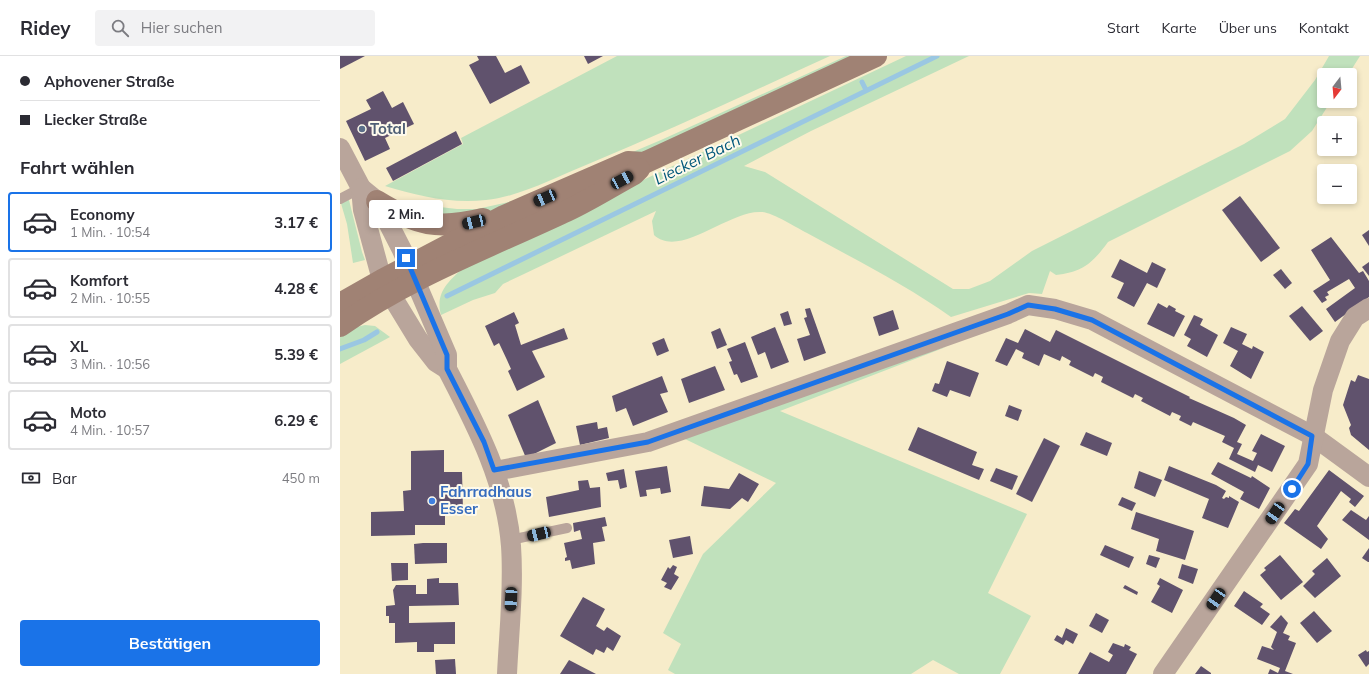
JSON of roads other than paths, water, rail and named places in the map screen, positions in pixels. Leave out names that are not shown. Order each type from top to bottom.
[{"type":"main road","points":[[412,273],[469,254],[564,212],[634,174],[644,163],[876,56]]},
{"type":"main road","points":[[340,304],[386,287],[412,273],[504,216],[628,162],[644,163]]},
{"type":"main road","points":[[369,194],[401,216],[428,224],[464,224],[504,216]]},
{"type":"main road","points":[[340,326],[386,287]]},
{"type":"street","points":[[340,148],[369,194],[412,273],[423,302],[447,355],[447,369],[484,442],[494,470],[505,508],[510,540],[511,584],[508,674]]},
{"type":"street","points":[[369,194],[363,210],[386,287],[418,339],[436,362],[447,369]]},
{"type":"street","points":[[494,470],[648,442],[1008,314],[1028,305],[1055,309],[1092,320],[1312,436],[1369,476]]},
{"type":"street","points":[[1163,674],[1308,464],[1312,436],[1322,390],[1340,341],[1355,317],[1369,308]]},
{"type":"lane","points":[[340,199],[369,194]]},
{"type":"lane","points":[[510,540],[567,528]]},
{"type":"waterway","name":"Liecker Bach","points":[[447,296],[937,56]]},
{"type":"waterway","points":[[862,82],[866,90]]},
{"type":"waterway","name":"Liecker Bach","points":[[340,349],[364,340],[377,332]]},
{"type":"place","name":"Total","points":[[362,129]]},
{"type":"place","name":"Fahrradhaus Esser","points":[[432,501]]}]
